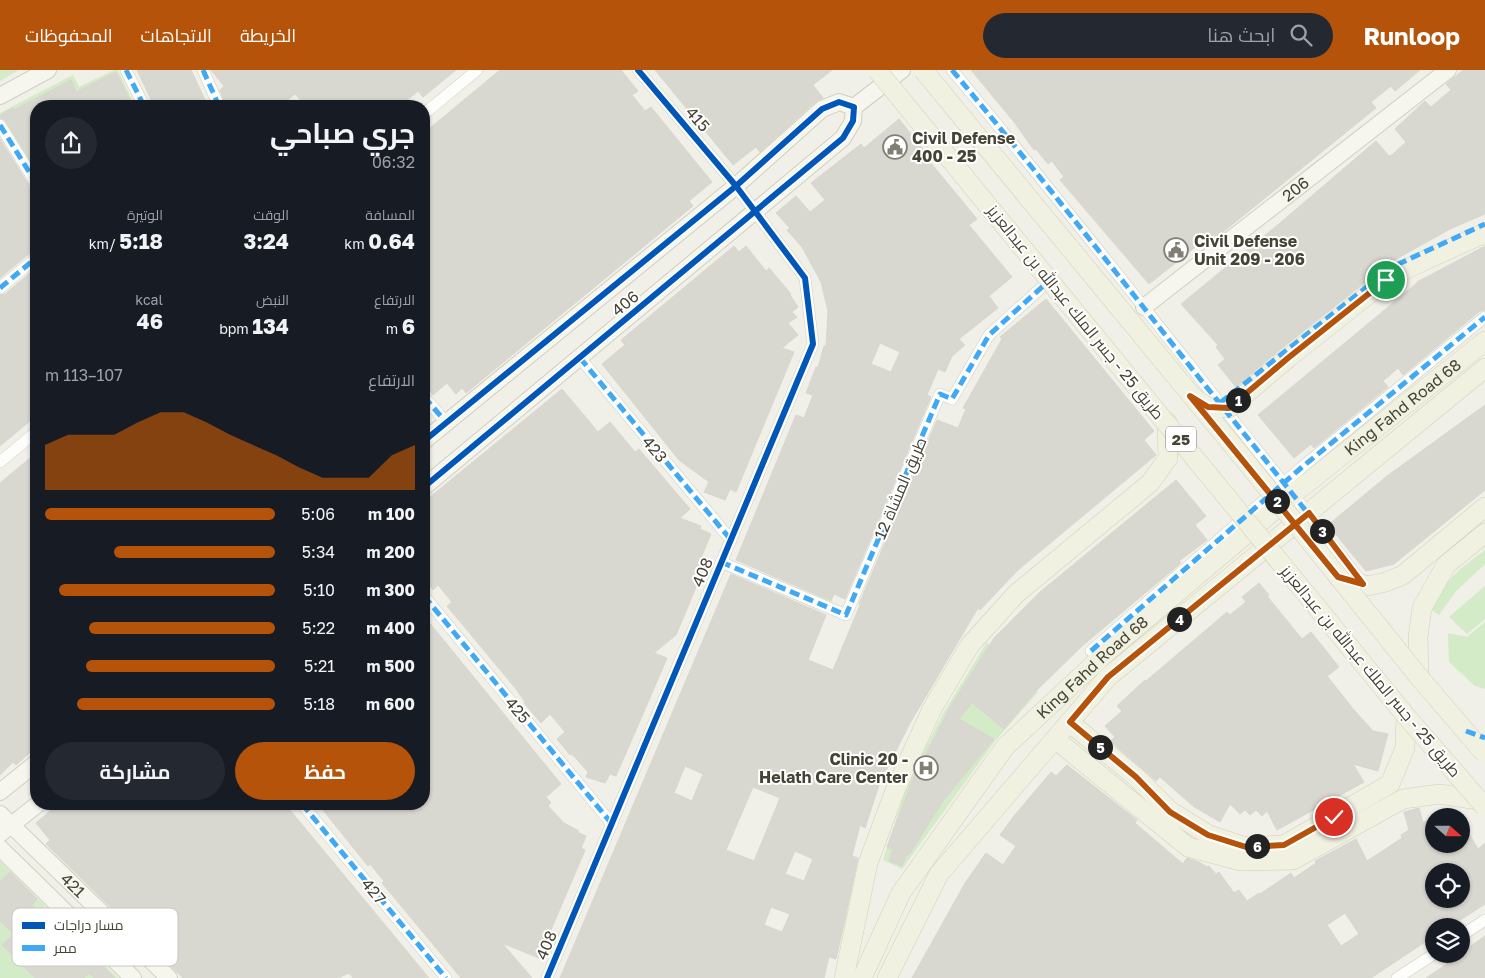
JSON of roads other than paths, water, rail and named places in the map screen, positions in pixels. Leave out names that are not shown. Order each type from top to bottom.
[{"type":"main road","name":"طريق 25 - جسر الملك عبدالله بن عبدالعزيز","points":[[877,70],[1406,716],[1482,804]]},
{"type":"main road","name":"طريق 25 - جسر الملك عبدالله بن عبدالعزيز","points":[[923,70],[1419,677],[1485,754]]},
{"type":"main road","points":[[1190,396],[1208,407],[1229,408],[1288,358],[1393,275],[1485,232]]},
{"type":"main road","name":"King Fahd Road 68","points":[[862,978],[902,893],[1005,747],[1108,651],[1293,494],[1485,341]]},
{"type":"main road","name":"King Fahd Road 68","points":[[887,978],[939,874],[1108,677],[1485,368]]},
{"type":"main road","points":[[844,978],[868,864],[896,788],[932,709],[970,645],[1016,594],[1150,483],[1168,458],[1167,422]]},
{"type":"main road","points":[[1338,577],[1368,586],[1404,575],[1485,507]]},
{"type":"main road","points":[[1419,677],[1418,637],[1422,608],[1446,565],[1485,533]]},
{"type":"main road","points":[[1070,722],[1136,777],[1170,812],[1208,835],[1246,847],[1289,852],[1390,784],[1405,748],[1406,716]]},
{"type":"main road","points":[[1055,739],[1188,847],[1241,861],[1289,852],[1403,799],[1440,794],[1482,804]]},
{"type":"street","points":[[0,96],[48,70]]},
{"type":"street","points":[[126,70],[141,100]]},
{"type":"street","points":[[202,70],[216,100]]},
{"type":"street","points":[[430,109],[477,70]]},
{"type":"street","name":"415","points":[[638,70],[736,186]]},
{"type":"street","points":[[854,108],[902,70]]},
{"type":"street","points":[[952,70],[1309,513],[1363,584]]},
{"type":"street","name":"206","points":[[1144,307],[1448,70]]},
{"type":"street","name":"406","points":[[430,436],[736,186],[822,109],[839,102],[854,108],[853,121],[843,138],[430,482]]},
{"type":"street","points":[[0,125],[30,172]]},
{"type":"street","name":"408","points":[[547,978],[813,344],[806,278],[736,186]]},
{"type":"street","points":[[1220,403],[1392,267],[1485,224]]},
{"type":"street","points":[[0,288],[30,263]]},
{"type":"street","name":"طريق المشاة 12","points":[[722,562],[846,615],[940,394],[952,399],[989,335],[1052,278]]},
{"type":"street","points":[[1091,651],[1301,468],[1485,317]]},
{"type":"street","name":"423","points":[[580,358],[731,540]]},
{"type":"street","points":[[430,404],[446,422]]},
{"type":"street","points":[[0,462],[30,437]]},
{"type":"street","name":"425","points":[[430,603],[612,824]]},
{"type":"street","points":[[1466,731],[1485,738]]},
{"type":"street","points":[[0,792],[30,768]]},
{"type":"street","points":[[4,824],[30,809]]},
{"type":"street","name":"427","points":[[307,810],[446,978]]},
{"type":"street","name":"421","points":[[4,824],[94,908]]},
{"type":"street","points":[[0,848],[61,908]]},
{"type":"street","points":[[1470,930],[1485,920]]},
{"type":"street","points":[[1397,978],[1425,960]]},
{"type":"street","points":[[121,966],[133,978]]},
{"type":"street","name":"421","points":[[156,966],[169,978]]},
{"type":"place","name":"Civil Defense 400 - 25","points":[[895,147]]},
{"type":"place","name":"Civil Defense Unit 209 - 206","points":[[1176,250]]},
{"type":"place","name":"Clinic 20 - Helath Care Center","points":[[926,768]]}]
